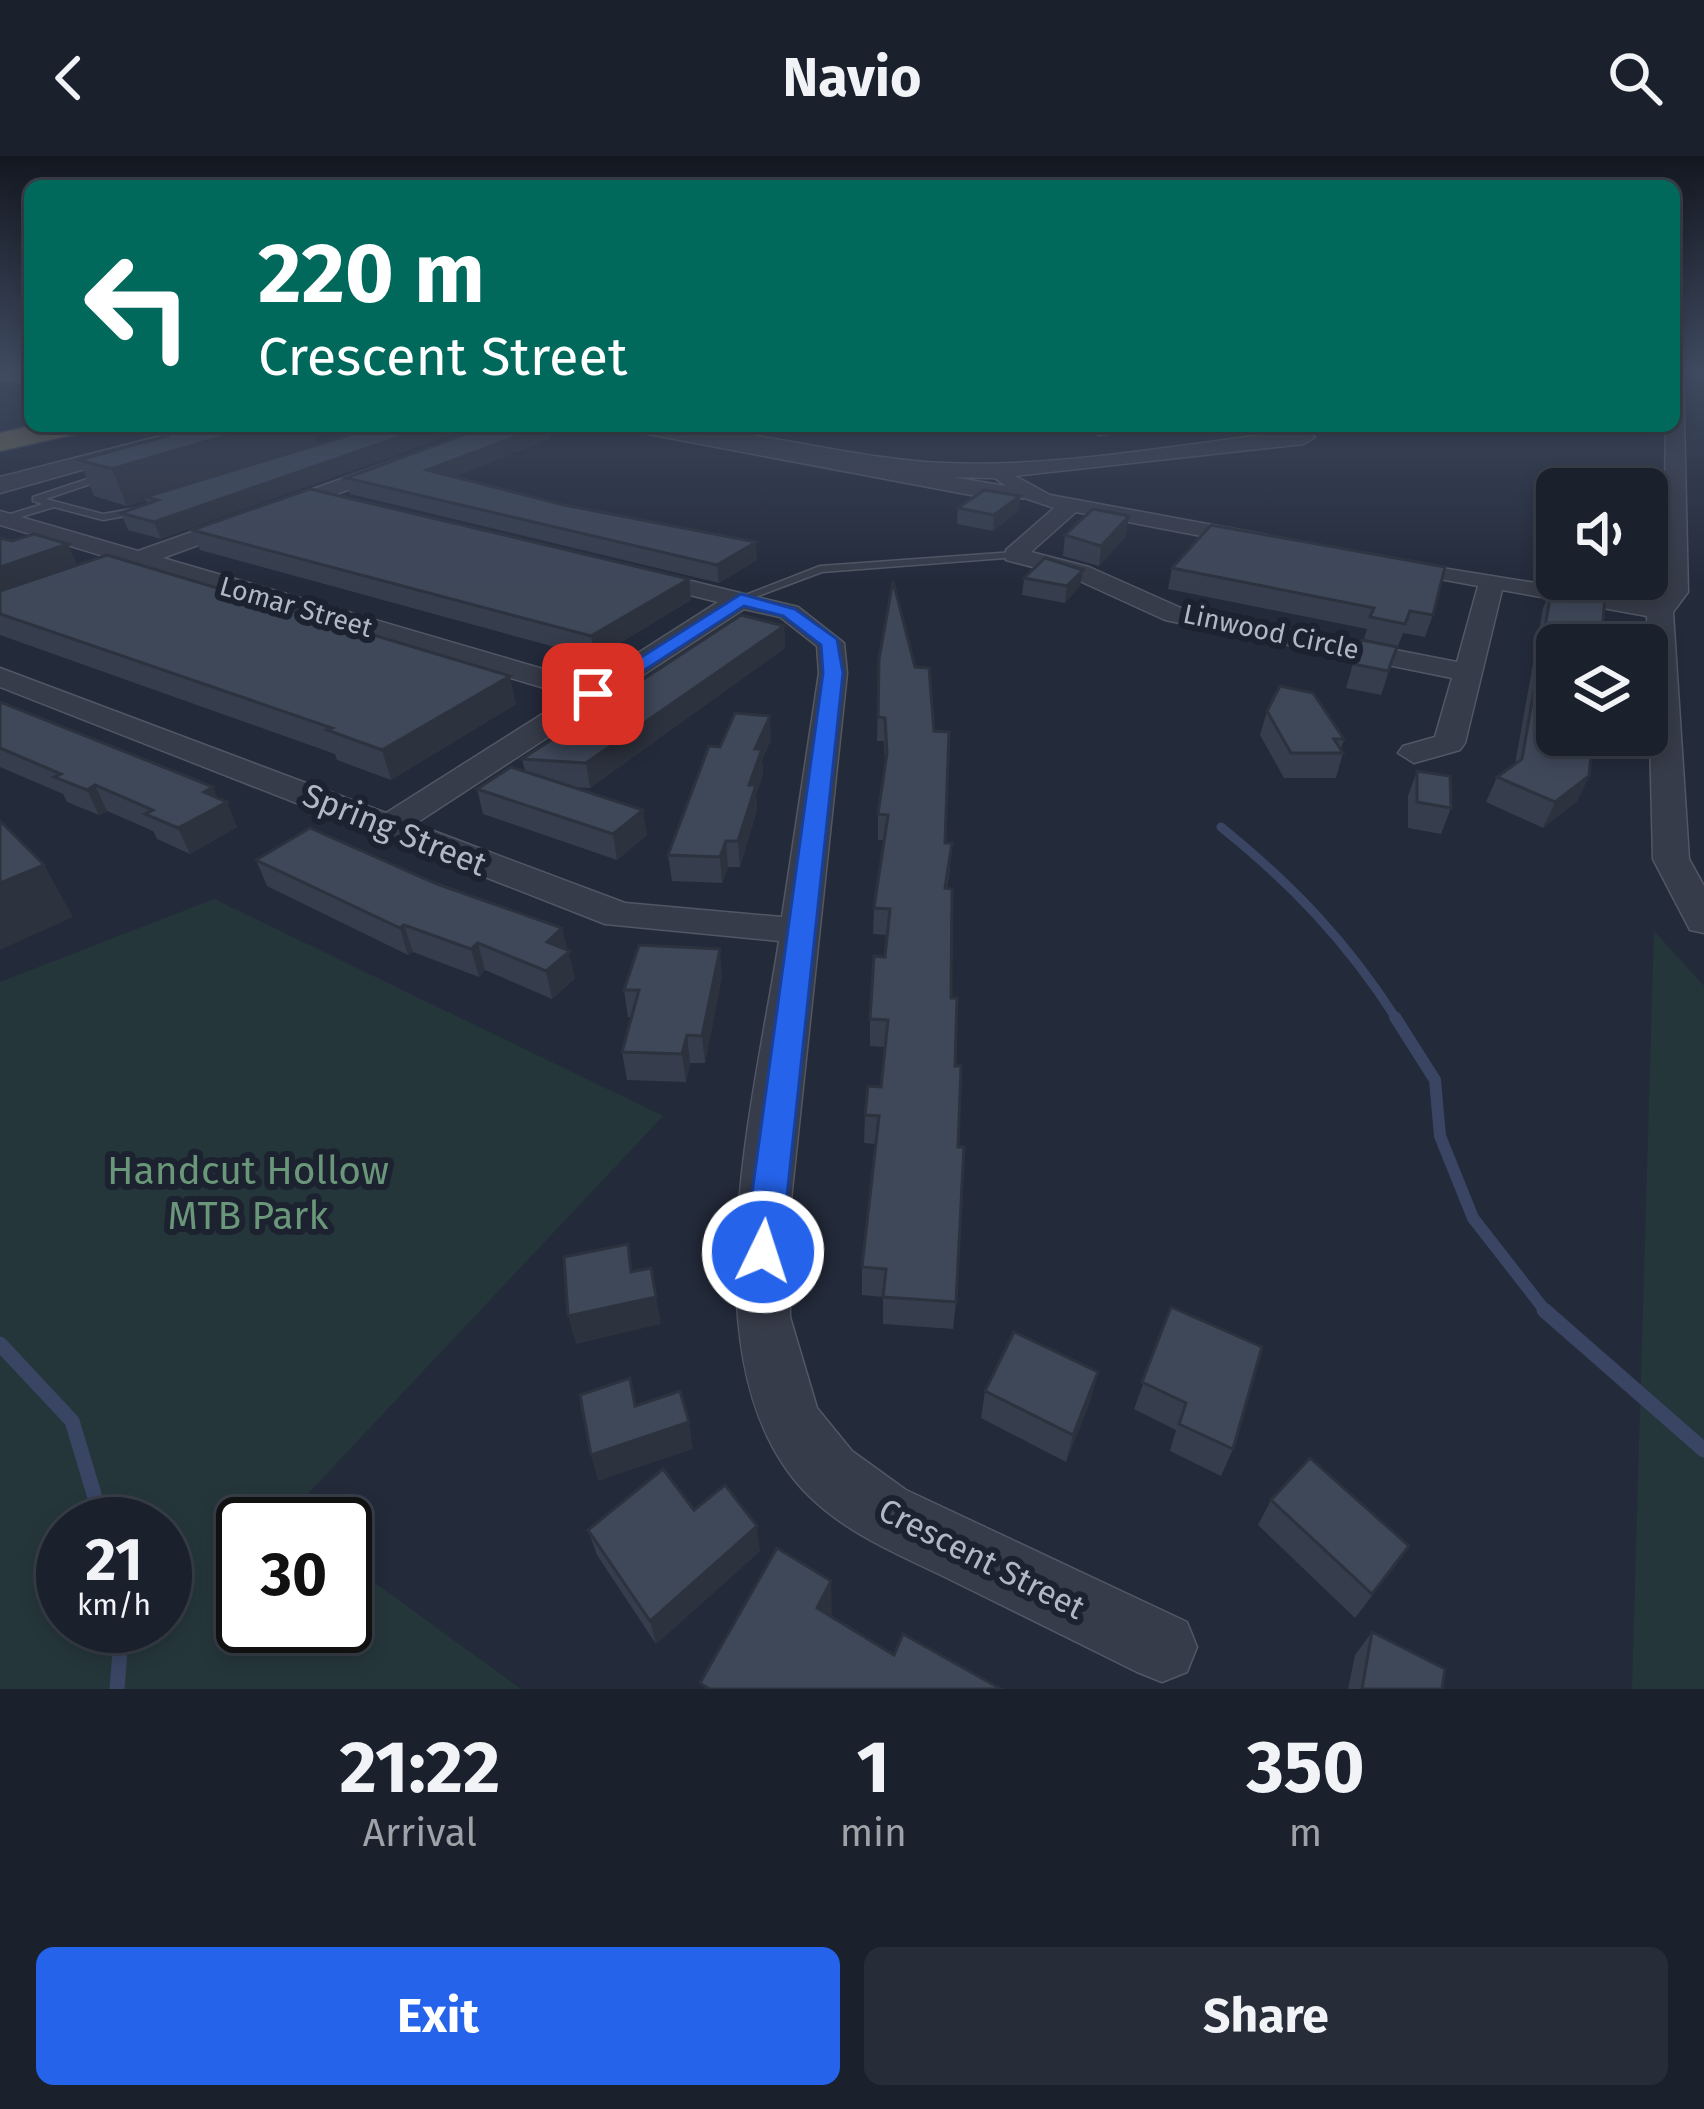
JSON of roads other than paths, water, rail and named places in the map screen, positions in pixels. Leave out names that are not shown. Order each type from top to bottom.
[{"type":"street","points":[[0,485],[158,443]]},
{"type":"street","points":[[707,443],[992,493],[1023,492],[1070,506],[1281,544]]},
{"type":"street","points":[[760,443],[903,467],[994,471],[1208,443]]},
{"type":"street","points":[[1675,443],[1675,592],[1660,611],[1671,860],[1702,915]]},
{"type":"street","points":[[98,574],[420,457]]},
{"type":"street","points":[[994,471],[1023,492]]},
{"type":"street","points":[[312,496],[374,512]]},
{"type":"street","points":[[1014,555],[1070,506]]},
{"type":"street","name":"Lomar Street","points":[[17,527],[593,694]]},
{"type":"street","name":"Linwood Circle","points":[[1014,555],[1080,572],[1174,614],[1468,673]]},
{"type":"street","points":[[1375,560],[1660,611]]},
{"type":"street","name":"Crescent Street","points":[[602,566],[789,613],[830,643],[833,673],[763,1219],[762,1317],[791,1423],[830,1473],[883,1513],[1162,1647]]},
{"type":"street","points":[[1414,753],[1449,743],[1492,581]]},
{"type":"street","points":[[389,826],[741,599]]},
{"type":"street","name":"Spring Street","points":[[0,676],[620,915],[801,931]]},
{"type":"lane","points":[[150,508],[111,518],[36,497],[134,464],[204,447]]},
{"type":"lane","points":[[106,455],[134,464]]},
{"type":"lane","points":[[17,527],[54,504]]},
{"type":"lane","points":[[741,599],[820,568],[1014,555]]},
{"type":"waterway","points":[[1221,827],[1317,916],[1396,1018]]},
{"type":"waterway","points":[[1396,1018],[1435,1080],[1440,1136],[1473,1218],[1546,1312]]},
{"type":"waterway","points":[[1546,1312],[1704,1450]]},
{"type":"waterway","points":[[0,1344],[72,1421],[95,1497]]},
{"type":"waterway","points":[[117,1689],[120,1653]]},
{"type":"park label","name":"Handcut Hollow MTB Park","points":[[248,1192]]}]
